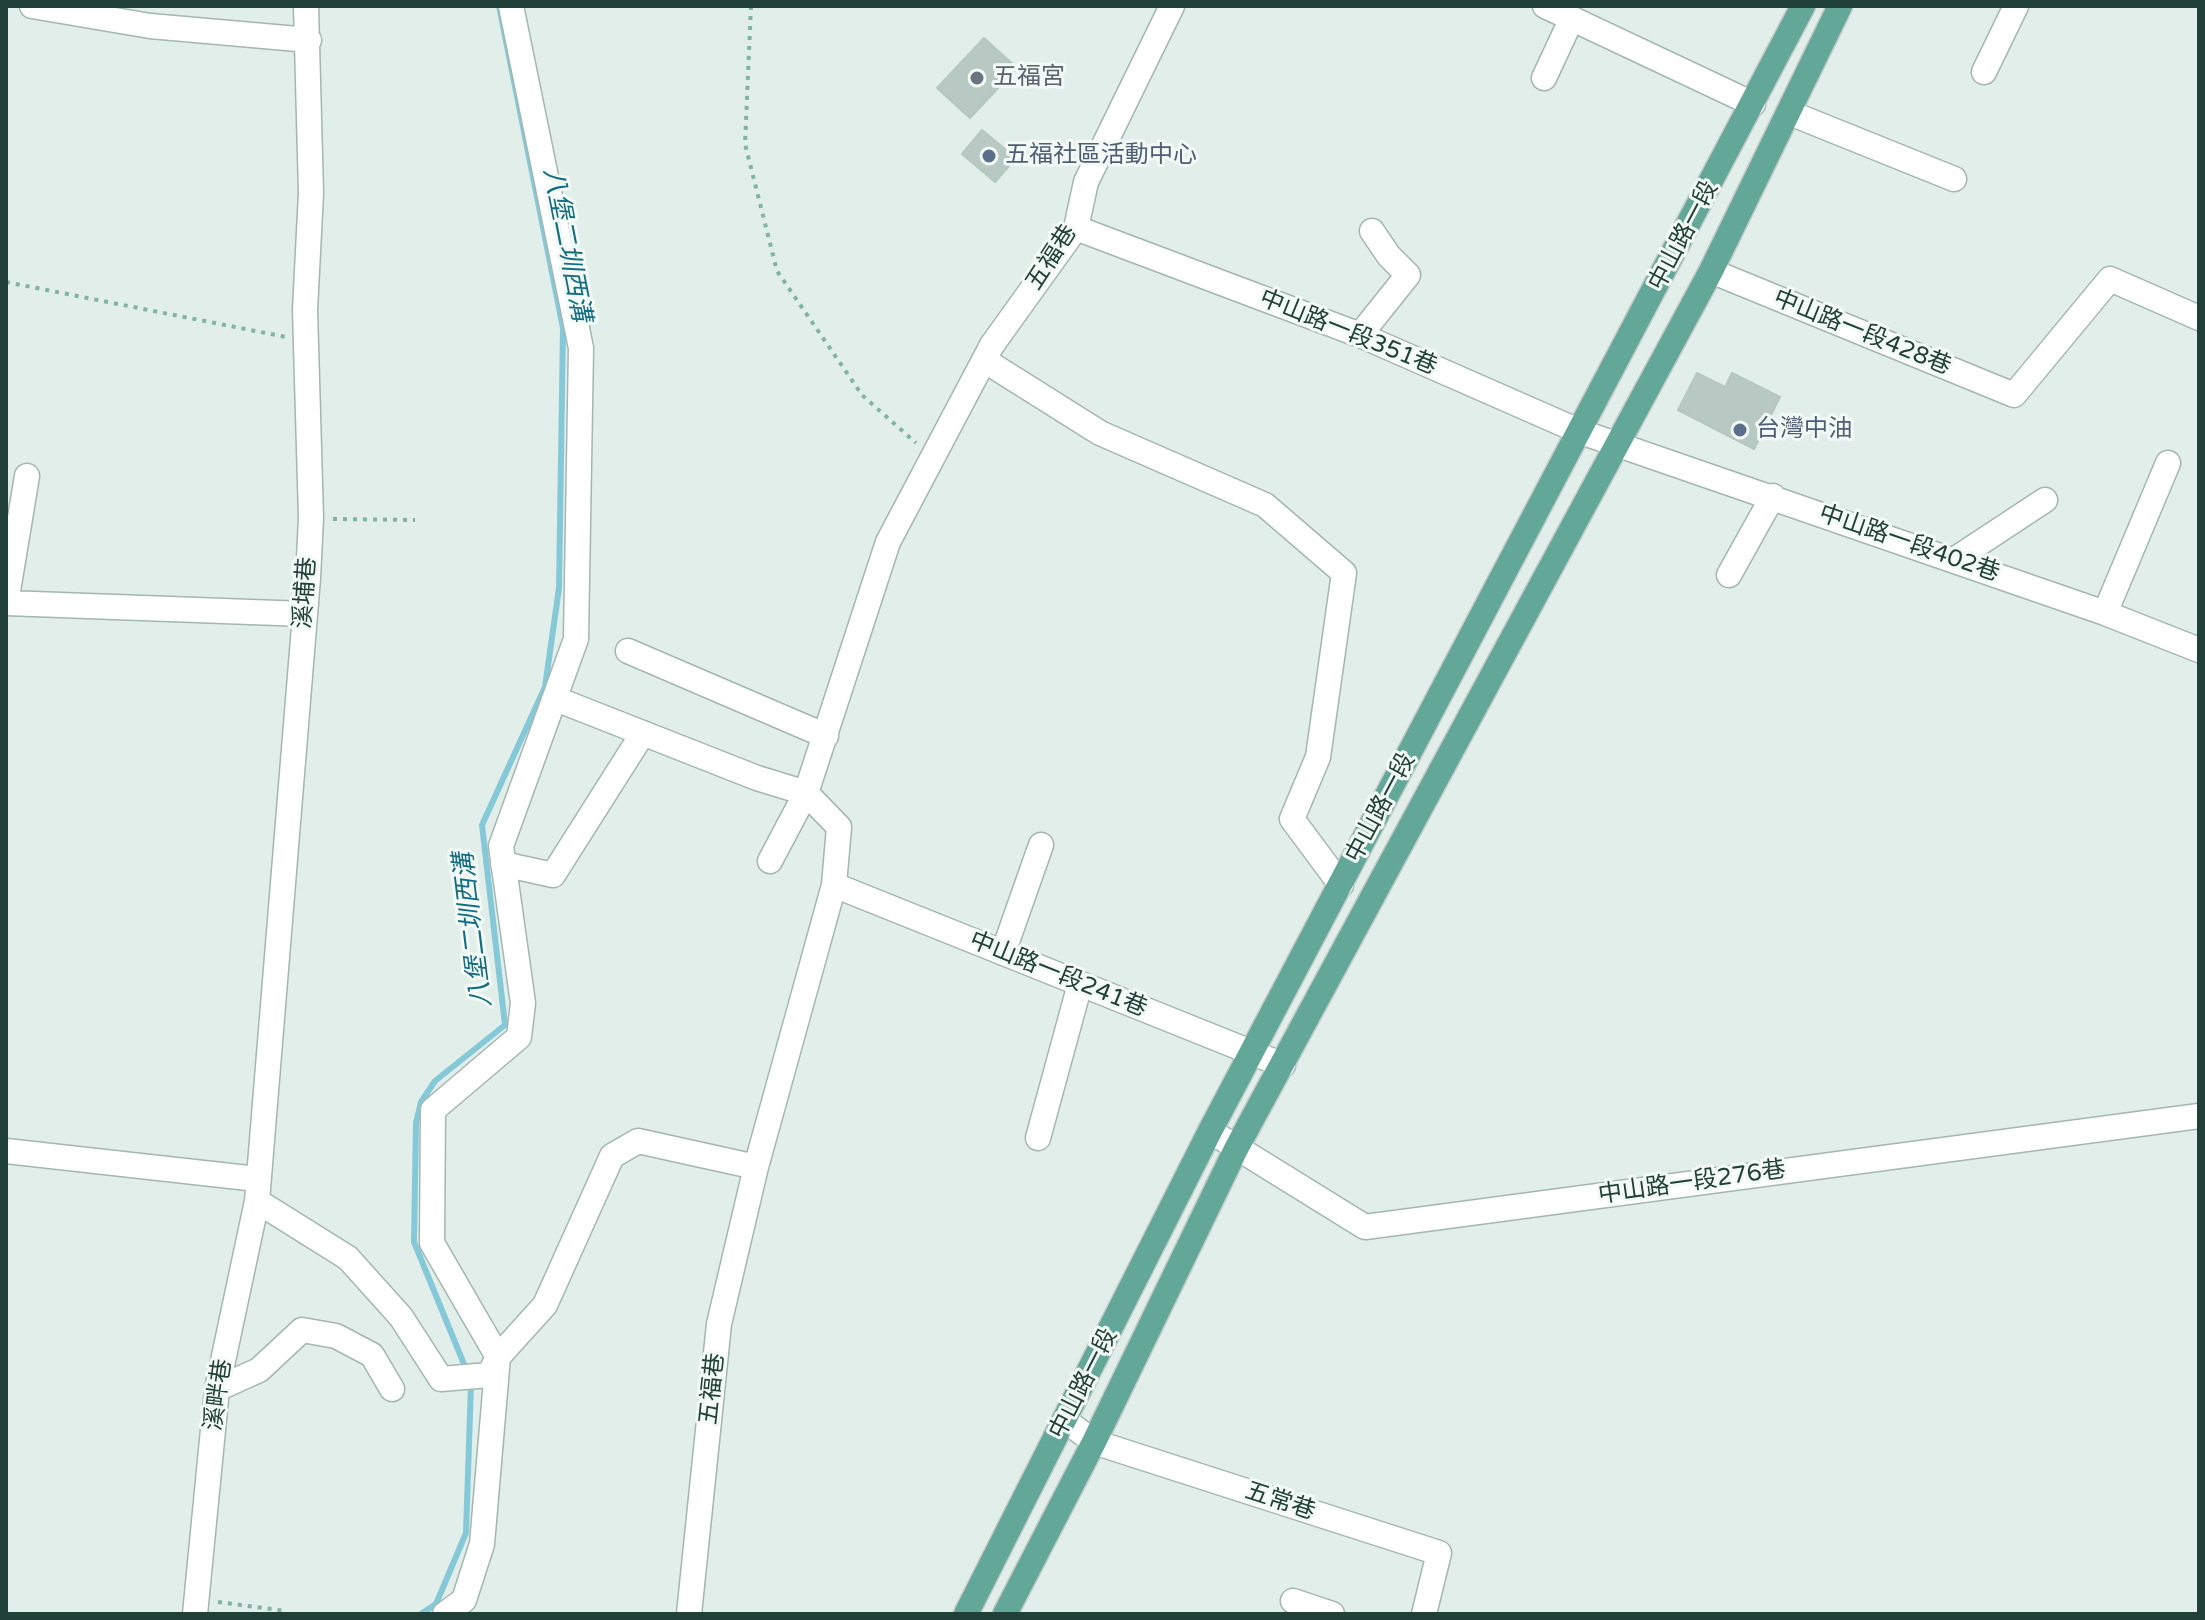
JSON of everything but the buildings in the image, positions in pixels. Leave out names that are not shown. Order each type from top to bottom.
[{"type":"main road","name":"中山路一段","points":[[966,1614],[1210,1131],[1803,6]]},
{"type":"main road","name":"中山路一段","points":[[1005,1614],[1094,1442],[1236,1149],[1711,271],[1840,6]]},
{"type":"street","points":[[32,6],[150,26],[309,40]]},
{"type":"street","name":"溪埔巷","points":[[257,1190],[311,518],[305,310],[311,193],[306,6]]},
{"type":"street","points":[[445,1614],[464,1600],[482,1544],[493,1366],[432,1243],[433,1110],[519,1037],[523,1003],[501,846],[576,639],[581,348],[511,6]]},
{"type":"street","name":"五福巷","points":[[806,793],[888,542],[984,360],[1076,228],[1086,182],[1172,6]]},
{"type":"street","points":[[1545,6],[1753,104]]},
{"type":"street","points":[[1984,72],[2016,6]]},
{"type":"street","points":[[1544,78],[1572,18]]},
{"type":"street","points":[[1790,113],[1954,179]]},
{"type":"street","name":"中山路一段351巷","points":[[1076,228],[1360,335],[1581,432],[1618,444]]},
{"type":"street","points":[[1360,335],[1408,275],[1389,256],[1372,231]]},
{"type":"street","name":"中山路一段428巷","points":[[1711,271],[2014,395],[2110,279],[2199,318]]},
{"type":"street","points":[[984,360],[1100,433],[1265,505],[1344,573],[1318,757],[1292,819],[1341,885]]},
{"type":"street","name":"中山路一段402巷","points":[[1618,444],[2105,613],[2199,650]]},
{"type":"street","points":[[2105,613],[2168,463]]},
{"type":"street","points":[[27,476],[6,603],[305,614]]},
{"type":"street","points":[[1729,575],[1773,496]]},
{"type":"street","points":[[1954,560],[2045,500]]},
{"type":"street","points":[[628,651],[826,736]]},
{"type":"street","name":"五福巷","points":[[556,699],[757,778],[806,793],[839,827],[834,885],[756,1167],[719,1324],[689,1614]]},
{"type":"street","points":[[503,864],[553,875],[643,733]]},
{"type":"street","points":[[770,861],[806,793]]},
{"type":"street","points":[[1003,953],[1041,845]]},
{"type":"street","name":"中山路一段241巷","points":[[834,885],[1283,1065]]},
{"type":"street","points":[[1038,1138],[1080,984]]},
{"type":"street","name":"中山路一段276巷","points":[[1210,1131],[1365,1227],[2199,1116]]},
{"type":"street","points":[[6,1151],[257,1190],[348,1258],[401,1317],[441,1379],[493,1366],[545,1305],[612,1156],[638,1141],[756,1167]]},
{"type":"street","name":"溪畔巷","points":[[196,1607],[217,1389],[257,1190]]},
{"type":"street","points":[[217,1389],[259,1370],[302,1330],[336,1336],[372,1355],[392,1389]]},
{"type":"street","name":"五常巷","points":[[1066,1421],[1094,1442],[1439,1553],[1424,1614]]},
{"type":"street","points":[[1293,1601],[1332,1614]]},
{"type":"path","points":[[751,6],[745,144],[777,271],[862,395],[932,458]]},
{"type":"path","points":[[6,282],[308,342]]},
{"type":"path","points":[[311,518],[415,520]]},
{"type":"path","points":[[196,1607],[286,1611]]},
{"type":"waterway","name":"八堡二圳西溝","points":[[466,1369],[414,1242],[416,1123],[421,1102],[435,1081],[505,1025],[482,825],[545,687],[559,588],[563,328],[499,6]]},
{"type":"waterway","name":"八堡二圳西溝","points":[[421,1614],[436,1604],[466,1533],[471,1384]]},
{"type":"place","name":"五福宮","points":[[977,78]]},
{"type":"place","name":"五福社區活動中心","points":[[989,156]]},
{"type":"place","name":"台灣中油","points":[[1740,430]]}]
